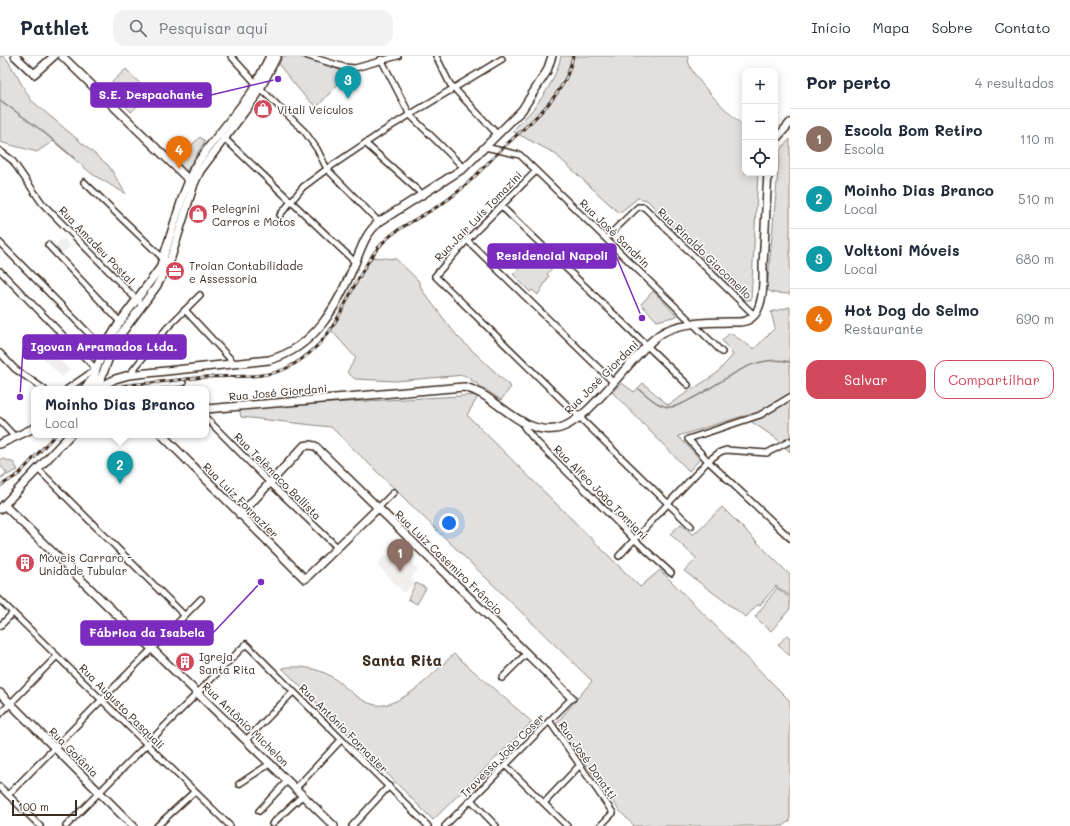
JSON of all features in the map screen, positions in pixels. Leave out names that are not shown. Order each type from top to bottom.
[{"type":"street","points":[[15,56],[34,74],[54,56]]},
{"type":"street","points":[[62,56],[191,182]]},
{"type":"street","points":[[231,56],[259,87],[305,132],[317,149],[327,168],[379,222]]},
{"type":"street","points":[[259,87],[270,56]]},
{"type":"street","points":[[93,386],[104,349],[140,303],[163,277],[166,262],[191,182],[203,160],[259,87],[277,56]]},
{"type":"street","points":[[308,56],[350,68],[360,67],[381,59],[398,56]]},
{"type":"street","points":[[436,56],[454,88],[498,135]]},
{"type":"street","points":[[102,386],[115,378],[129,375],[256,363],[278,358],[308,341],[324,322],[356,262],[364,240],[379,222],[464,168],[526,105],[547,71],[552,56]]},
{"type":"street","points":[[381,59],[410,115],[464,168]]},
{"type":"street","points":[[280,214],[309,182],[327,168],[502,59]]},
{"type":"street","points":[[778,137],[790,123]]},
{"type":"street","points":[[222,136],[356,262]]},
{"type":"street","points":[[365,143],[423,195]]},
{"type":"street","name":"Rua José Sandrin","points":[[485,147],[517,154],[606,238],[722,352]]},
{"type":"street","name":"Rua Amadeu Postal","points":[[0,151],[12,160],[42,203],[140,303]]},
{"type":"street","name":"Rua Jair Luís Tomazini","points":[[536,171],[467,240],[436,276],[580,417]]},
{"type":"street","points":[[754,315],[758,309],[762,289],[768,176]]},
{"type":"street","points":[[84,182],[166,262]]},
{"type":"street","points":[[501,206],[688,384]]},
{"type":"street","name":"Rua Rinaldo Giacomello","points":[[606,238],[638,208],[644,208],[754,315]]},
{"type":"street","points":[[467,240],[614,383]]},
{"type":"street","points":[[1,244],[104,349]]},
{"type":"street","points":[[48,245],[123,324]]},
{"type":"street","points":[[0,271],[98,373],[115,378]]},
{"type":"street","points":[[129,375],[167,328],[200,295]]},
{"type":"street","points":[[185,310],[235,364]]},
{"type":"street","name":"Rua José Giordani","points":[[209,409],[464,387],[480,392],[523,421],[545,429],[556,429],[566,427],[580,417],[614,383],[648,345],[664,332],[694,324],[745,321],[754,315]]},
{"type":"street","points":[[87,386],[98,373],[123,324]]},
{"type":"street","points":[[0,353],[17,370],[40,386]]},
{"type":"street","points":[[73,386],[98,373]]},
{"type":"street","points":[[97,386],[98,373]]},
{"type":"street","points":[[152,386],[183,383]]},
{"type":"street","points":[[790,397],[760,415],[688,439],[708,461],[790,538]]},
{"type":"street","points":[[580,417],[691,526]]},
{"type":"street","points":[[0,421],[15,437]]},
{"type":"street","name":"Rua Telêmaco Ballista","points":[[209,421],[270,483],[337,547]]},
{"type":"street","name":"Rua Alfeo João Torriani","points":[[523,421],[524,427],[533,438],[635,540],[671,573]]},
{"type":"street","points":[[0,444],[31,429]]},
{"type":"street","points":[[2,507],[67,438]]},
{"type":"street","name":"Rua Luiz Fornazier","points":[[165,438],[305,580],[337,547]]},
{"type":"street","points":[[619,556],[708,461],[720,452],[726,450],[767,453],[790,442]]},
{"type":"street","name":"Rua Luiz Casemiro Frâncio","points":[[270,483],[304,446],[309,444],[315,446],[572,698]]},
{"type":"street","points":[[38,469],[184,616]]},
{"type":"street","points":[[240,515],[270,483]]},
{"type":"street","points":[[337,547],[394,492]]},
{"type":"street","name":"Rua Antônio Michelon","points":[[2,507],[247,739],[331,825]]},
{"type":"street","points":[[8,794],[102,701],[201,599]]},
{"type":"street","name":"Rua Augusto Pasquali","points":[[0,600],[230,826]]},
{"type":"street","points":[[0,626],[13,613]]},
{"type":"street","name":"Rua Antônio Fornasier","points":[[198,693],[246,644],[428,826]]},
{"type":"street","points":[[502,678],[526,653]]},
{"type":"street","points":[[0,714],[57,656]]},
{"type":"street","points":[[247,739],[293,692]]},
{"type":"street","name":"Rua Goiânia","points":[[0,693],[133,826]]},
{"type":"street","points":[[66,826],[198,693]]},
{"type":"street","name":"Travessa João Coser","points":[[444,826],[550,722],[572,698]]},
{"type":"street","name":"Rua José Donatti","points":[[550,722],[613,814],[600,826]]},
{"type":"street","points":[[296,788],[342,740]]},
{"type":"street","points":[[239,784],[271,763]]},
{"type":"street","points":[[506,766],[566,826]]},
{"type":"street","points":[[544,803],[579,766]]},
{"type":"street","points":[[259,811],[288,780]]},
{"type":"street","points":[[352,826],[389,786]]},
{"type":"street","points":[[0,787],[40,826]]},
{"type":"street","points":[[157,826],[194,792]]},
{"type":"street","points":[[272,824],[303,795]]},
{"type":"street","points":[[471,800],[496,826]]},
{"type":"shaded area","points":[[0,56],[4,56],[8,61],[31,100],[109,166],[126,194],[92,174],[53,141],[37,152],[0,142]]},
{"type":"shaded area","points":[[282,56],[297,56],[348,73],[317,107],[306,98],[279,65]]},
{"type":"shaded area","points":[[561,56],[688,56],[689,64],[701,83],[710,94],[742,125],[742,176],[758,176],[751,300],[745,300],[647,200],[638,198],[619,213],[554,153],[512,131],[528,115],[542,97],[558,67]]},
{"type":"shaded area","points":[[126,69],[150,94],[131,112],[108,86]]},
{"type":"shaded area","points":[[200,137],[205,141],[186,172],[175,161]]},
{"type":"shaded area","points":[[790,139],[790,294],[774,293],[767,290],[780,150]]},
{"type":"shaded area","points":[[63,238],[71,246],[60,256],[53,248]]},
{"type":"shaded area","points":[[538,250],[555,265],[547,274],[549,276],[538,295],[532,290],[530,292],[513,274]]},
{"type":"shaded area","points":[[371,257],[396,259],[418,280],[422,290],[457,336],[511,387],[501,400],[464,375],[396,381],[355,379],[347,372],[356,358],[331,330]]},
{"type":"shaded area","points":[[653,291],[677,316],[657,321],[641,304]]},
{"type":"shaded area","points":[[790,307],[790,452],[777,439],[743,416],[678,436],[700,459],[689,471],[612,392],[622,383],[634,392],[643,383],[668,405],[716,374],[733,355],[722,340],[730,333],[754,349],[775,328],[771,312]]},
{"type":"shaded area","points":[[50,351],[70,370],[62,377],[43,358]]},
{"type":"shaded area","points":[[479,395],[467,415],[640,587],[660,570],[790,701],[790,822],[787,822],[784,826],[634,826],[619,810],[556,724],[592,681],[331,427],[241,417],[239,408]]},
{"type":"shaded area","points":[[4,459],[14,463],[18,470],[5,476],[0,481],[0,478],[7,473],[0,465],[0,460]]},
{"type":"shaded area","points":[[722,507],[790,575],[790,596],[776,586],[760,605],[757,605],[746,617],[684,571],[697,559],[670,534],[681,524],[693,535]]},
{"type":"shaded area","points":[[405,554],[418,570],[411,578],[415,583],[404,593],[377,565],[385,555],[395,563]]},
{"type":"shaded area","points":[[416,583],[426,588],[417,604],[408,599]]},
{"type":"shaded area","points":[[777,588],[790,598],[790,609],[771,631],[755,617]]},
{"type":"shaded area","points":[[787,635],[790,638],[790,656],[778,645]]},
{"type":"shaded area","points":[[454,654],[532,722],[433,820],[282,668],[301,667],[321,671],[332,677],[358,697],[373,704],[380,705],[388,704],[397,700],[415,689]]},
{"type":"waterway","points":[[0,100],[41,130],[74,158]]},
{"type":"waterway","points":[[639,389],[657,403],[666,407],[673,407],[685,403],[727,377],[751,365],[776,360],[790,362]]},
{"type":"railway","points":[[120,386],[205,377],[269,374],[289,367],[307,356],[320,342],[341,313],[357,280],[378,248],[400,228],[452,197],[476,176],[537,116],[552,100],[564,82],[573,56]]},
{"type":"railway","points":[[0,486],[19,474],[52,438]]},
{"type":"place","name":"S.E. Despachante","points":[[278,79]]},
{"type":"place","name":"Volttoni Móveis","points":[[348,99]]},
{"type":"place","name":"Vitali Veículos","points":[[263,109]]},
{"type":"place","name":"Hot Dog do Selmo","points":[[179,169]]},
{"type":"place","name":"Pelegrini Carros e Motos","points":[[198,214]]},
{"type":"place","name":"Troian Contabilidade e Assessoria","points":[[175,271]]},
{"type":"place","name":"Residencial Napoli","points":[[642,318]]},
{"type":"place","name":"Igovan Arramados Ltda.","points":[[20,397]]},
{"type":"place","name":"Moinho Dias Branco","points":[[120,484]]},
{"type":"place","name":"Móveis Carraro - Unidade Tubular","points":[[25,563]]},
{"type":"place","name":"Escola Bom Retiro","points":[[400,572]]},
{"type":"place","name":"Fábrica da Isabela","points":[[261,582]]},
{"type":"place","name":"Igreja Santa Rita","points":[[185,662]]},
{"type":"district","name":"Santa Rita","points":[[402,660]]}]
